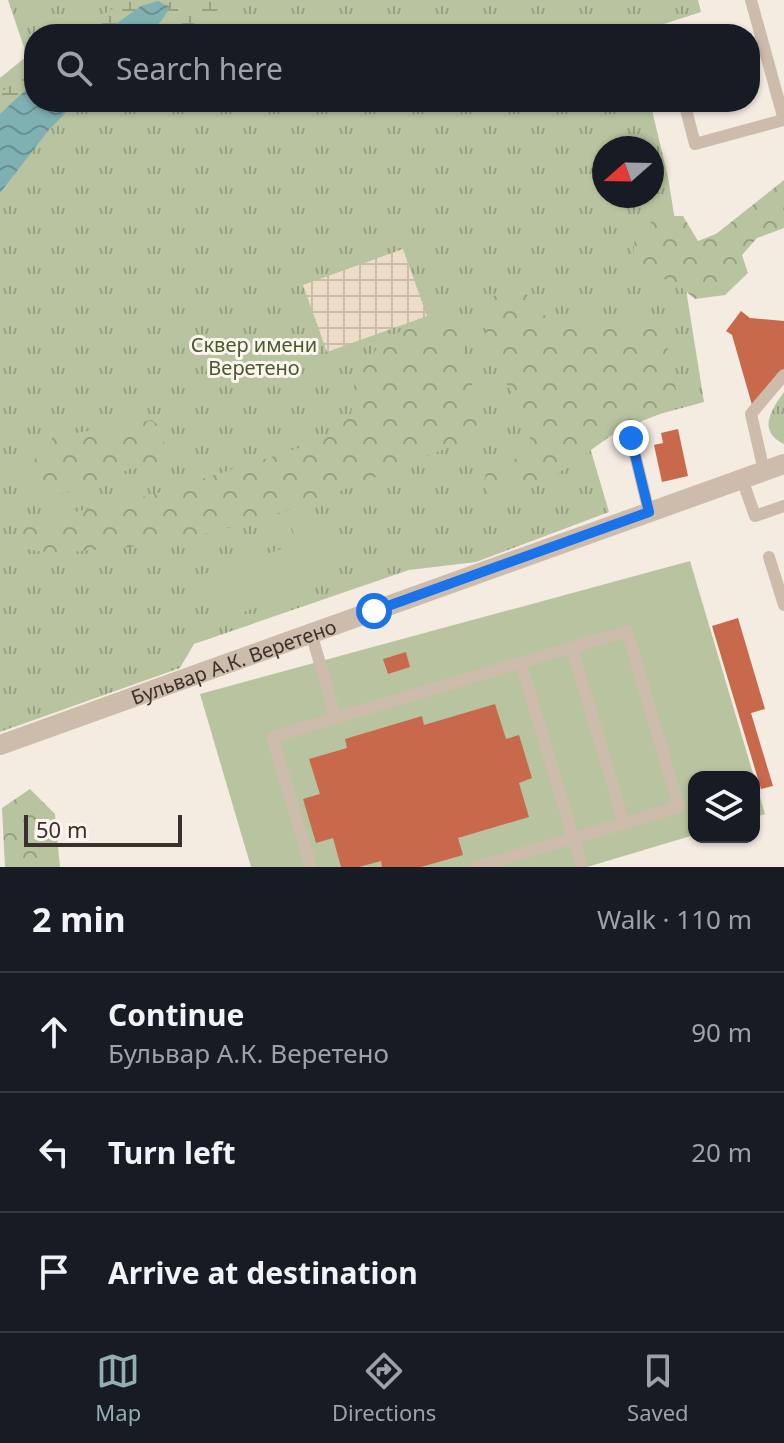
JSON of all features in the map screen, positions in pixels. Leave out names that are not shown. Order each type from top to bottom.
[{"type":"street","name":"Бульвар А.К. Веретено","points":[[0,745],[784,464]]},
{"type":"lane","points":[[751,0],[754,24]]},
{"type":"lane","points":[[687,112],[695,144],[784,120],[760,49]]},
{"type":"lane","points":[[764,471],[751,414],[784,375]]},
{"type":"lane","points":[[631,438],[649,512]]},
{"type":"lane","points":[[742,479],[755,516],[784,506]]},
{"type":"lane","points":[[769,557],[784,605]]},
{"type":"lane","points":[[311,867],[272,737],[627,631],[679,807],[476,867]]},
{"type":"lane","points":[[311,633],[336,718]]},
{"type":"lane","points":[[572,648],[624,823]]},
{"type":"lane","points":[[521,663],[582,867]]},
{"type":"green space","name":"Сквер имени Веретено","points":[[8,0],[698,0],[701,12],[664,24],[24,24],[24,47]]},
{"type":"green space","points":[[128,0],[235,0],[193,24],[159,24],[141,6],[116,24],[86,24]]},
{"type":"green space","name":"Сквер имени Веретено","points":[[24,58],[24,112],[652,112],[658,136],[592,136],[592,208],[664,208],[664,160],[704,402],[586,434],[609,512],[476,562],[409,570],[194,644],[180,668],[0,732],[0,78]]},
{"type":"green space","points":[[24,71],[24,91],[0,114],[0,94]]},
{"type":"green space","points":[[784,180],[784,228],[757,238],[742,255],[748,273],[725,295],[695,299],[676,283],[643,272],[633,254],[635,236],[658,216],[683,216],[698,241],[716,234]]},
{"type":"green space","points":[[520,286],[543,315],[599,329],[649,320],[666,341],[678,399],[665,412],[619,430],[553,477],[496,495],[487,493],[484,481],[487,470],[512,461],[533,447],[518,404],[484,344],[489,298]]},
{"type":"green space","points":[[431,316],[456,327],[480,413],[473,437],[288,510],[193,536],[144,545],[75,551],[46,552],[17,546],[21,524],[152,495],[324,440],[351,416],[355,376],[384,340]]},
{"type":"green space","points":[[784,392],[784,444],[771,433],[769,420]]},
{"type":"green space","points":[[152,420],[164,431],[164,466],[128,469],[112,478],[61,494],[37,493],[24,472],[53,437]]},
{"type":"green space","points":[[324,516],[339,559],[307,570],[315,589],[217,620],[201,575],[297,544],[292,528]]},
{"type":"green space","points":[[690,561],[752,771],[688,771],[688,837],[587,867],[251,867],[200,694]]},
{"type":"green space","points":[[30,789],[55,814],[60,867],[5,867],[2,808]]},
{"type":"green space","points":[[760,797],[765,814],[760,816]]},
{"type":"shaded area","points":[[403,249],[427,316],[327,352],[303,285]]},
{"type":"water","points":[[158,1],[170,7],[158,24],[116,24],[141,6]]},
{"type":"water","points":[[24,91],[24,112],[66,112],[0,193],[0,114]]},
{"type":"building","points":[[741,311],[750,318],[784,321],[784,375],[754,412],[732,335],[726,331]]},
{"type":"building","points":[[678,429],[688,476],[662,482],[654,445],[663,443],[661,433]]},
{"type":"building","points":[[738,618],[765,709],[751,713],[773,786],[761,789],[760,771],[756,771],[712,626]]},
{"type":"building","points":[[406,652],[410,667],[388,674],[383,659]]},
{"type":"building","points":[[495,704],[506,739],[519,735],[532,778],[519,783],[529,817],[458,838],[463,855],[421,867],[382,867],[381,861],[359,867],[341,867],[333,838],[316,843],[303,799],[320,794],[309,759],[347,748],[345,739],[422,716],[424,725]]},
{"type":"route","points":[[374,611],[649,512],[631,438]]}]
